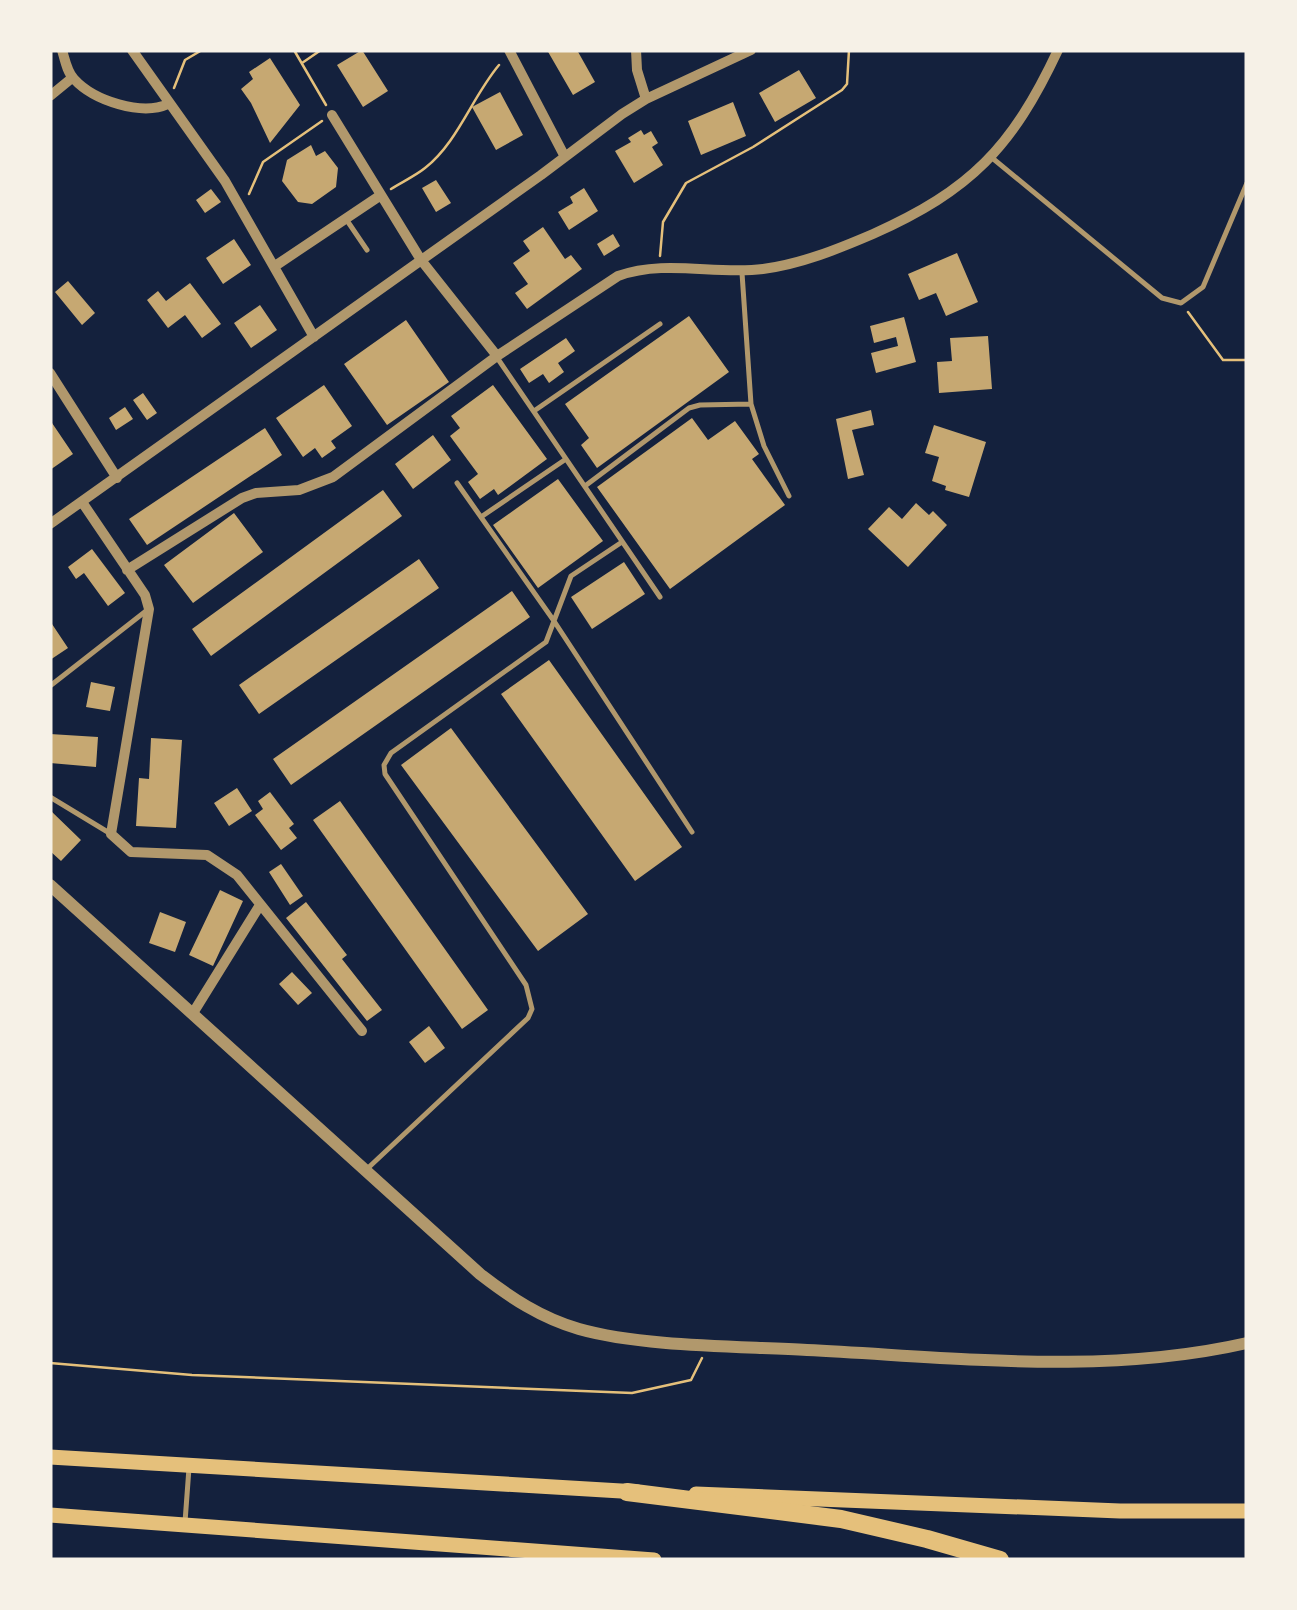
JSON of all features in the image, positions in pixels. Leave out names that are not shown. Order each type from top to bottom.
[{"type":"highway","points":[[50,1457],[627,1492],[1120,1512],[1247,1511]]},
{"type":"highway","points":[[627,1492],[841,1520],[1000,1560]]},
{"type":"highway","points":[[50,1515],[654,1560]]},
{"type":"street","points":[[62,50],[72,78],[103,98],[140,109],[155,110],[168,104]]},
{"type":"street","points":[[132,50],[243,210],[314,337]]},
{"type":"street","points":[[636,50],[637,70],[646,99]]},
{"type":"street","points":[[50,524],[646,99],[751,50]]},
{"type":"street","points":[[128,570],[242,498],[256,493],[300,490],[333,477],[497,356],[618,276],[660,268],[742,270],[802,260],[898,223],[966,182],[992,157],[1023,114],[1058,50]]},
{"type":"street","points":[[510,52],[566,157]]},
{"type":"street","points":[[50,96],[72,78]]},
{"type":"street","points":[[332,115],[421,260],[497,356]]},
{"type":"street","points":[[275,266],[381,196]]},
{"type":"street","points":[[50,373],[117,478]]},
{"type":"street","points":[[82,502],[145,595],[148,609],[111,834],[131,852],[207,855],[237,875],[362,1031]]},
{"type":"street","points":[[50,885],[480,1274],[532,1311],[582,1330],[708,1344],[1066,1362],[1158,1358],[1247,1343]]},
{"type":"street","points":[[193,1013],[260,905]]},
{"type":"lane","points":[[992,157],[1162,298],[1181,303],[1203,286],[1247,183]]},
{"type":"lane","points":[[346,218],[367,250]]},
{"type":"lane","points":[[742,270],[750,404],[764,446],[789,496]]},
{"type":"lane","points":[[534,411],[660,324]]},
{"type":"lane","points":[[497,356],[660,597]]},
{"type":"lane","points":[[585,486],[689,408],[750,404]]},
{"type":"lane","points":[[480,517],[566,459]]},
{"type":"lane","points":[[456,484],[554,621],[692,832]]},
{"type":"lane","points":[[366,1170],[528,1018],[532,1009],[526,985],[384,774],[384,765],[392,752],[546,642],[571,576],[622,542]]},
{"type":"lane","points":[[50,686],[148,609]]},
{"type":"lane","points":[[50,798],[111,834]]},
{"type":"lane","points":[[185,1523],[190,1465]]},
{"type":"path","points":[[168,104],[181,67],[195,51],[202,50]]},
{"type":"path","points":[[243,210],[263,162],[332,115],[294,50]]},
{"type":"path","points":[[302,64],[321,50]]},
{"type":"path","points":[[660,268],[662,222],[686,183],[753,147],[842,90],[848,84],[849,50]]},
{"type":"path","points":[[381,196],[427,166],[510,52]]},
{"type":"path","points":[[1181,303],[1223,360],[1247,360]]},
{"type":"path","points":[[50,1362],[192,1375],[632,1393],[692,1380],[708,1344]]},
{"type":"building","points":[[362,50],[388,91],[363,107],[337,65]]},
{"type":"building","points":[[547,50],[577,50],[595,82],[573,95]]},
{"type":"building","points":[[270,58],[300,105],[270,143],[241,89],[253,79],[249,72]]},
{"type":"building","points":[[799,70],[816,98],[775,122],[759,93]]},
{"type":"building","points":[[500,92],[523,135],[496,150],[472,107]]},
{"type":"building","points":[[733,102],[746,136],[701,155],[688,121]]},
{"type":"building","points":[[641,130],[644,135],[651,131],[658,143],[652,147],[663,165],[634,183],[615,151],[631,142],[628,138]]},
{"type":"building","points":[[311,145],[316,156],[325,151],[338,168],[336,187],[312,204],[298,202],[282,181],[287,160]]},
{"type":"building","points":[[436,180],[451,203],[436,212],[422,188]]},
{"type":"building","points":[[584,188],[598,211],[569,230],[558,212],[573,203],[570,197]]},
{"type":"building","points":[[211,189],[221,202],[205,213],[196,200]]},
{"type":"building","points":[[543,227],[565,259],[571,255],[582,269],[527,309],[515,293],[528,284],[513,263],[530,251],[523,241]]},
{"type":"building","points":[[613,234],[620,246],[604,256],[597,244]]},
{"type":"building","points":[[234,239],[251,265],[223,284],[206,258]]},
{"type":"building","points":[[957,253],[978,302],[946,316],[936,293],[919,300],[908,274]]},
{"type":"building","points":[[68,281],[95,313],[82,325],[55,292]]},
{"type":"building","points":[[190,283],[221,324],[202,338],[185,315],[168,328],[147,300],[158,291],[166,301]]},
{"type":"building","points":[[260,305],[277,330],[251,348],[234,323]]},
{"type":"building","points":[[689,316],[729,372],[597,468],[581,445],[589,438],[565,404]]},
{"type":"building","points":[[904,317],[916,362],[876,373],[871,353],[898,346],[896,337],[874,343],[870,326]]},
{"type":"building","points":[[406,320],[449,382],[387,425],[344,364]]},
{"type":"building","points":[[988,336],[992,389],[939,393],[937,362],[952,361],[950,338]]},
{"type":"building","points":[[566,338],[575,351],[558,363],[564,372],[549,383],[543,374],[529,383],[520,369]]},
{"type":"building","points":[[324,385],[352,426],[331,441],[336,448],[322,458],[315,448],[303,457],[276,418]]},
{"type":"building","points":[[493,385],[547,459],[498,495],[494,489],[480,499],[468,482],[478,474],[450,436],[460,428],[451,416]]},
{"type":"building","points":[[143,393],[157,413],[147,420],[133,400]]},
{"type":"building","points":[[125,407],[133,419],[116,430],[109,418]]},
{"type":"building","points":[[871,410],[874,425],[852,430],[864,475],[848,479],[836,419]]},
{"type":"building","points":[[692,418],[708,440],[735,421],[759,454],[752,459],[785,505],[670,589],[597,487]]},
{"type":"building","points":[[50,420],[73,454],[50,470]]},
{"type":"building","points":[[934,425],[986,442],[969,497],[945,490],[946,486],[932,481],[939,457],[925,453]]},
{"type":"building","points":[[265,428],[282,455],[147,545],[129,519]]},
{"type":"building","points":[[433,435],[451,460],[413,489],[395,464]]},
{"type":"building","points":[[558,479],[603,541],[538,588],[493,525]]},
{"type":"building","points":[[383,490],[402,516],[211,656],[192,629]]},
{"type":"building","points":[[916,503],[929,515],[933,511],[947,525],[908,567],[868,529],[889,507],[902,519]]},
{"type":"building","points":[[234,513],[263,552],[193,603],[164,565]]},
{"type":"building","points":[[92,549],[125,593],[108,606],[84,573],[76,579],[68,567]]},
{"type":"building","points":[[419,559],[439,588],[259,714],[239,685]]},
{"type":"building","points":[[624,562],[645,594],[592,629],[571,597]]},
{"type":"building","points":[[512,591],[530,617],[291,785],[273,759]]},
{"type":"building","points":[[50,621],[68,648],[50,660]]},
{"type":"building","points":[[549,660],[682,847],[635,881],[501,694]]},
{"type":"building","points":[[91,682],[115,687],[110,711],[86,707]]},
{"type":"building","points":[[451,728],[588,914],[538,951],[401,765]]},
{"type":"building","points":[[50,734],[98,737],[96,767],[50,763]]},
{"type":"building","points":[[151,738],[182,740],[176,828],[136,826],[139,778],[149,779]]},
{"type":"building","points":[[237,788],[252,811],[229,826],[214,803]]},
{"type":"building","points":[[270,792],[294,824],[289,828],[297,838],[281,850],[255,815],[263,809],[258,801]]},
{"type":"building","points":[[340,801],[488,1010],[462,1029],[313,820]]},
{"type":"building","points":[[50,810],[81,840],[61,861],[50,851]]},
{"type":"building","points":[[281,864],[303,896],[290,905],[269,872]]},
{"type":"building","points":[[220,890],[243,901],[213,966],[189,955]]},
{"type":"building","points":[[306,902],[347,955],[342,959],[382,1010],[367,1021],[286,918]]},
{"type":"building","points":[[160,912],[186,922],[175,952],[149,943]]},
{"type":"building","points":[[292,972],[312,993],[298,1005],[279,984]]},
{"type":"building","points":[[429,1026],[445,1048],[425,1063],[409,1042]]}]
